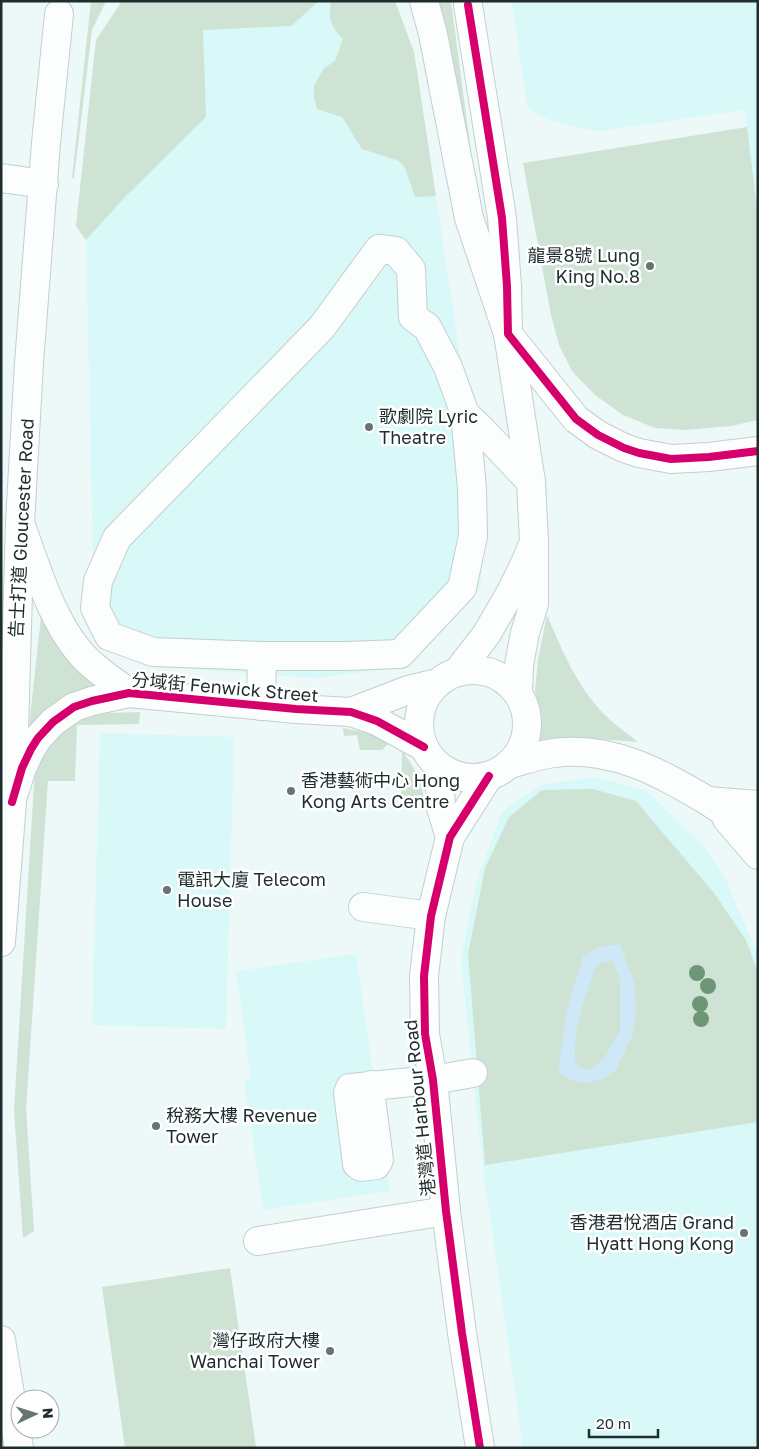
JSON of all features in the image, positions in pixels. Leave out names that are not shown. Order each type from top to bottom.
[{"type":"main road","points":[[424,1],[434,34],[468,218],[508,334],[576,419],[598,435],[624,448],[670,459],[709,457],[758,451]]},
{"type":"main road","points":[[468,3],[502,218],[508,334],[531,482],[534,542],[534,604],[523,641],[519,665],[518,693]]},
{"type":"main road","name":"告士打道 Gloucester Road","points":[[1,942],[12,802],[20,523],[29,363],[46,143],[62,5]]},
{"type":"main road","points":[[1,178],[44,184]]},
{"type":"main road","points":[[379,249],[396,251],[411,269],[413,317],[427,327],[448,366],[465,414],[472,488],[473,536],[462,588],[400,654],[262,656],[153,652],[109,636],[95,608],[98,581],[117,538],[322,327],[379,249]]},
{"type":"main road","points":[[465,414],[481,428],[531,482]]},
{"type":"main road","name":"分域街 Fenwick Street","points":[[20,523],[62,628],[86,660],[129,693]]},
{"type":"main road","points":[[534,542],[526,561],[486,635],[448,677],[429,692],[423,702],[418,726],[431,757],[461,777],[475,778],[533,757],[556,753],[610,755],[663,774],[708,801],[758,835]]},
{"type":"main road","points":[[261,706],[262,656]]},
{"type":"main road","points":[[448,677],[469,669],[490,672],[510,683],[518,693],[526,711],[528,723],[526,734],[518,757],[499,770]]},
{"type":"main road","name":"分域街 Fenwick Street","points":[[351,712],[448,677]]},
{"type":"main road","name":"分域街 Fenwick Street","points":[[12,802],[22,768],[38,738],[52,722],[74,707],[129,693],[261,706],[351,712],[377,721],[431,757]]},
{"type":"main road","name":"港灣道 Harbour Road","points":[[431,757],[450,837]]},
{"type":"main road","name":"港灣道 Harbour Road","points":[[480,1448],[462,1333],[425,1034],[424,976],[431,916],[450,837],[499,770]]},
{"type":"main road","points":[[708,801],[758,804]]},
{"type":"main road","points":[[708,801],[737,830],[758,855]]},
{"type":"main road","points":[[363,907],[431,916]]},
{"type":"main road","points":[[372,1085],[432,1080],[473,1073]]},
{"type":"main road","points":[[258,1241],[446,1211]]},
{"type":"main road","points":[[1,1340],[19,1448]]},
{"type":"shaded area","points":[[122,1],[395,1],[414,52],[480,486],[481,588],[400,668],[315,678],[146,666],[113,644],[94,609],[86,240],[76,226],[96,40]]},
{"type":"shaded area","points":[[512,1],[758,1],[758,216],[744,110],[601,131],[572,127],[547,119],[527,107]]},
{"type":"shaded area","name":"電訊大廈 Telecom House","points":[[100,733],[234,737],[226,1029],[92,1025]]},
{"type":"shaded area","points":[[594,777],[646,790],[704,847],[727,882],[758,956],[758,1448],[523,1448],[483,1169],[462,971],[462,953],[477,880],[502,811],[542,785]]},
{"type":"shaded area","points":[[620,944],[634,982],[636,1008],[633,1034],[616,1070],[603,1079],[584,1083],[571,1080],[558,1072],[567,1009],[583,957],[598,947]],"holes":[[[613,961],[620,980],[620,1030],[604,1059],[588,1070],[580,1067],[574,1061],[576,1034],[581,1010],[595,968],[602,962]]]},
{"type":"shaded area","points":[[356,954],[390,1191],[263,1210],[244,1080],[251,1078],[236,971]]},
{"type":"green space","points":[[91,1],[106,1],[92,30],[74,178],[72,178]]},
{"type":"green space","points":[[122,1],[319,1],[291,26],[203,30],[206,117],[124,198],[86,240],[76,226],[96,40]]},
{"type":"green space","points":[[331,1],[395,1],[414,52],[436,196],[415,197],[405,168],[399,161],[362,149],[342,117],[317,109],[314,98],[314,86],[324,68],[335,61],[343,39],[331,22]]},
{"type":"green space","points":[[409,1],[451,1],[473,167],[432,53]]},
{"type":"green space","name":"龍景8號 Lung King No.8","points":[[747,127],[758,217],[758,420],[731,426],[685,430],[655,428],[623,415],[595,395],[572,371],[559,345],[551,315],[523,163]]},
{"type":"green space","points":[[547,615],[571,668],[586,692],[605,715],[638,742],[583,738],[539,741],[542,717],[535,691],[538,659]]},
{"type":"green space","points":[[41,617],[73,658],[102,686],[72,700],[29,726]]},
{"type":"green space","points":[[140,712],[139,724],[77,725],[75,781],[48,781],[26,1109],[34,1231],[23,1238],[14,1110],[35,768],[51,743],[77,718],[105,713]]},
{"type":"green space","points":[[343,728],[373,734],[391,741],[382,750],[360,750],[357,735],[344,736]]},
{"type":"green space","points":[[402,751],[418,777],[423,791],[425,807],[401,803]]},
{"type":"green space","points":[[593,789],[636,801],[714,893],[746,940],[758,973],[758,1122],[485,1165],[468,954],[485,868],[509,817],[542,790]]},
{"type":"green space","points":[[230,1268],[256,1447],[125,1448],[102,1287]]},
{"type":"cycle path","points":[[468,5],[502,218],[508,334],[576,419],[598,435],[624,448],[671,459],[758,451]]},
{"type":"cycle path","points":[[12,802],[22,768],[31,749],[38,738],[53,722],[74,707],[129,693],[296,709],[351,712],[377,721],[424,747]]},
{"type":"cycle path","points":[[480,1448],[446,1211],[433,1080],[425,1034],[424,976],[431,916],[450,837],[489,776]]},
{"type":"place","name":"龍景8號 Lung King No.8","points":[[650,266]]},
{"type":"place","name":"歌劇院 Lyric Theatre","points":[[369,427]]},
{"type":"place","name":"香港藝術中心 Hong Kong Arts Centre","points":[[291,791]]},
{"type":"place","name":"電訊大廈 Telecom House","points":[[167,890]]},
{"type":"place","name":"稅務大樓 Revenue Tower","points":[[156,1126]]},
{"type":"place","name":"香港君悅酒店 Grand Hyatt Hong Kong","points":[[744,1233]]},
{"type":"place","name":"灣仔政府大樓 Wanchai Tower","points":[[330,1351]]}]
